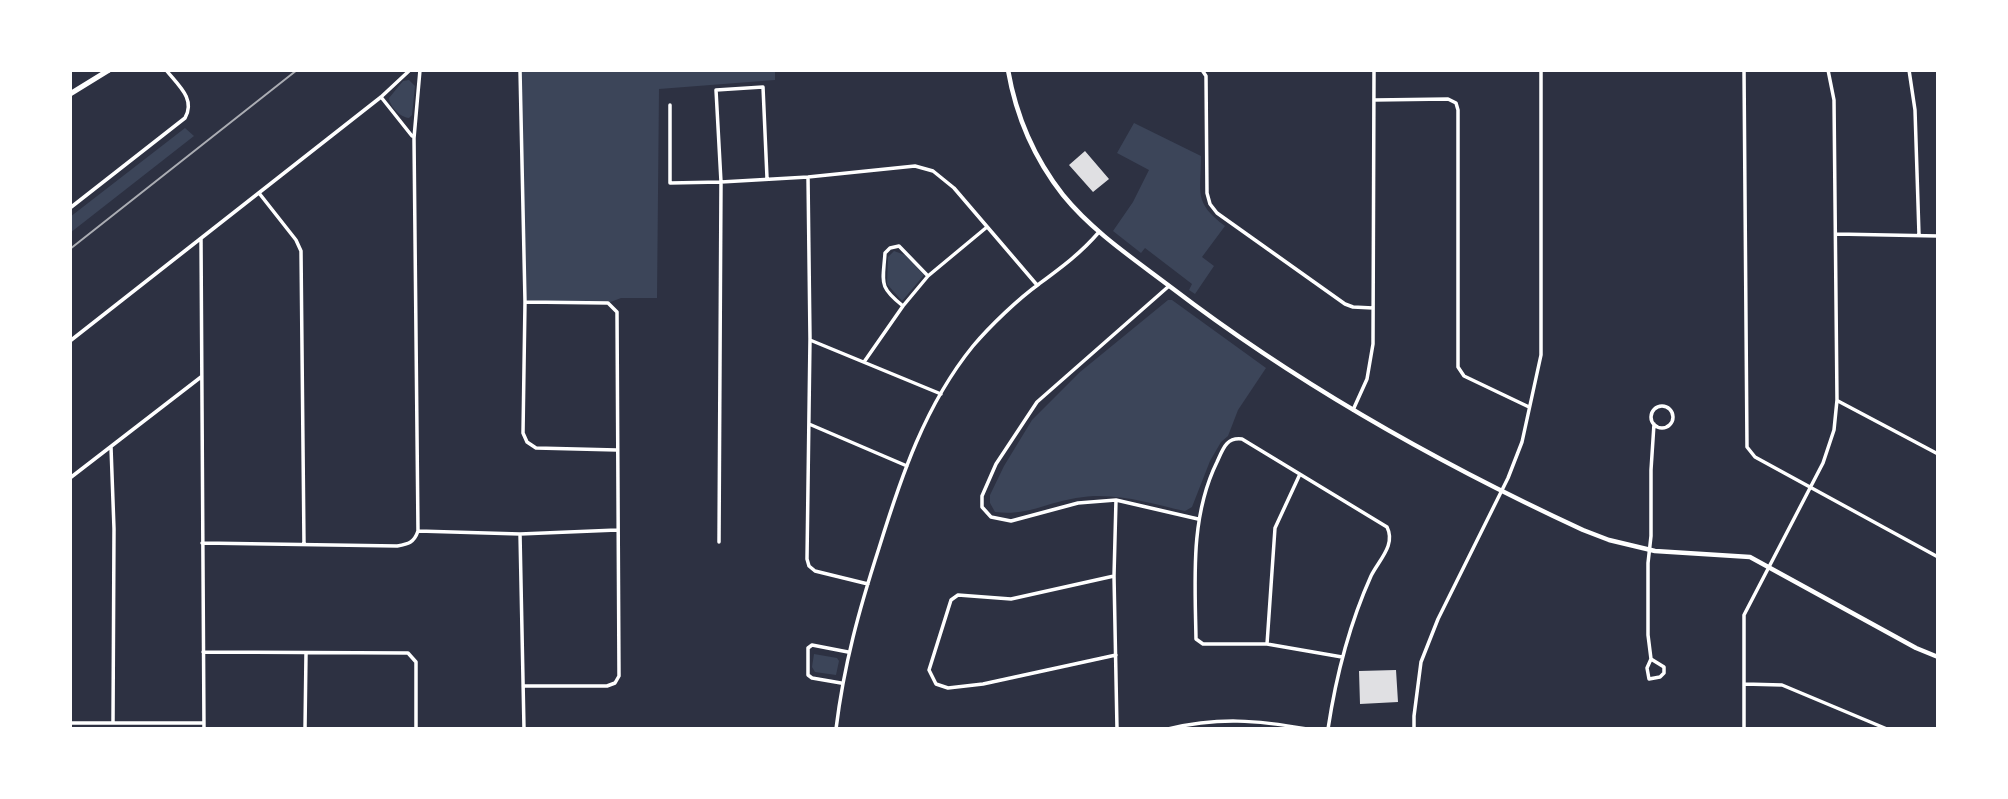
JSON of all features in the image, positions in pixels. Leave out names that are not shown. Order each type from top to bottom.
[{"type":"main road","points":[[70,94],[109,70]]},
{"type":"street","points":[[70,208],[183,121],[189,112],[189,100],[166,70]]},
{"type":"street","points":[[70,341],[381,97],[410,70]]},
{"type":"street","points":[[202,543],[397,546],[410,544],[418,531],[414,138],[420,70]]},
{"type":"street","points":[[520,70],[526,302],[523,433],[527,442],[536,448],[617,450]]},
{"type":"street","points":[[1008,70],[1017,110],[1038,158],[1064,196],[1100,232],[1261,352],[1406,442],[1592,534],[1649,550],[1680,554],[1742,555],[1938,657]]},
{"type":"street","points":[[1202,70],[1206,76],[1207,193],[1210,204],[1217,213],[1345,304],[1373,308]]},
{"type":"street","points":[[1353,410],[1369,372],[1373,308],[1374,70]]},
{"type":"street","points":[[1414,729],[1421,662],[1438,619],[1502,490],[1522,442],[1541,355],[1541,70]]},
{"type":"street","points":[[1744,70],[1747,447],[1755,457],[1938,556]]},
{"type":"street","points":[[1744,729],[1744,615],[1823,463],[1834,430],[1838,401],[1834,100],[1828,70]]},
{"type":"street","points":[[1909,70],[1915,110],[1919,236]]},
{"type":"street","points":[[719,542],[721,182],[716,90],[763,87],[767,179]]},
{"type":"street","points":[[381,97],[414,138]]},
{"type":"street","points":[[1374,100],[1448,99],[1456,103],[1458,367],[1464,376],[1529,408]]},
{"type":"street","points":[[670,105],[670,183],[808,177],[915,166],[933,171],[954,188],[1037,285]]},
{"type":"street","points":[[808,177],[809,566],[815,571],[868,584]]},
{"type":"street","points":[[259,192],[296,240],[301,251],[304,544]]},
{"type":"street","points":[[864,362],[928,275],[987,227]]},
{"type":"street","points":[[836,729],[841,683],[848,652],[897,491],[921,427],[974,346],[1037,285],[1065,267],[1100,232]]},
{"type":"street","points":[[1836,234],[1938,236]]},
{"type":"street","points":[[201,239],[204,729]]},
{"type":"street","points":[[903,306],[883,285],[885,253],[890,248],[899,246],[928,275]]},
{"type":"street","points":[[1169,286],[1037,402],[996,464],[982,496],[982,507],[990,517],[1011,521],[1079,503],[1116,500],[1198,519]]},
{"type":"street","points":[[523,686],[607,687],[615,683],[618,676],[617,312],[608,303],[526,302]]},
{"type":"street","points":[[810,340],[941,394]]},
{"type":"street","points":[[70,478],[201,377]]},
{"type":"street","points":[[1838,401],[1938,454]]},
{"type":"street","points":[[1651,659],[1664,667],[1664,673],[1660,677],[1649,679],[1647,668],[1651,659],[1648,635],[1649,550],[1654,424],[1651,417],[1656,409],[1665,407],[1671,411],[1673,418],[1667,427],[1660,428],[1654,424]]},
{"type":"street","points":[[809,424],[907,466]]},
{"type":"street","points":[[1328,729],[1335,677],[1342,656],[1357,610],[1372,574],[1390,544],[1391,535],[1387,527],[1300,473],[1242,439],[1234,438],[1227,442],[1209,478],[1198,519],[1195,548],[1196,639],[1203,644],[1267,644],[1342,656]]},
{"type":"street","points":[[111,447],[114,529],[113,723]]},
{"type":"street","points":[[1267,644],[1275,528],[1300,473]]},
{"type":"street","points":[[1116,500],[1114,576],[1117,729]]},
{"type":"street","points":[[418,531],[520,534],[617,530]]},
{"type":"street","points":[[520,534],[524,729]]},
{"type":"street","points":[[1114,576],[1011,599],[958,595],[951,600],[929,670],[936,684],[948,688],[983,684],[1116,655]]},
{"type":"street","points":[[841,683],[808,675],[808,648],[813,645],[848,652]]},
{"type":"street","points":[[203,652],[404,652],[411,655],[416,662],[416,729]]},
{"type":"street","points":[[306,654],[306,729]]},
{"type":"street","points":[[1744,684],[1782,685],[1887,729]]},
{"type":"street","points":[[1168,729],[1195,723],[1239,719],[1307,729]]},
{"type":"street","points":[[70,723],[204,723]]},
{"type":"shaded area","points":[[520,70],[775,70],[775,80],[659,89],[657,298],[621,298],[608,303],[525,302]]},
{"type":"shaded area","points":[[409,80],[415,86],[412,115],[409,118],[396,111],[389,98],[403,81]]},
{"type":"shaded area","points":[[1134,123],[1201,156],[1200,188],[1203,203],[1225,226],[1202,257],[1214,266],[1195,294],[1189,290],[1192,284],[1145,248],[1141,253],[1113,231],[1133,202],[1149,170],[1117,153]]},
{"type":"shaded area","points":[[185,128],[194,136],[70,233],[70,217]]},
{"type":"shaded area","points":[[894,251],[905,255],[924,275],[902,301],[887,284],[888,257]]},
{"type":"shaded area","points":[[1168,300],[1172,300],[1266,368],[1238,410],[1228,436],[1221,442],[1210,461],[1192,507],[1185,511],[1131,499],[1090,496],[1027,511],[995,512],[990,503],[990,495],[1032,420],[1080,372]]},
{"type":"shaded area","points":[[814,654],[837,658],[839,661],[836,675],[815,672],[812,667]]},
{"type":"building","points":[[1085,151],[1109,179],[1093,192],[1069,165]]},
{"type":"building","points":[[1396,670],[1398,702],[1360,704],[1359,671]]},
{"type":"tram line","points":[[70,249],[297,70]]}]
